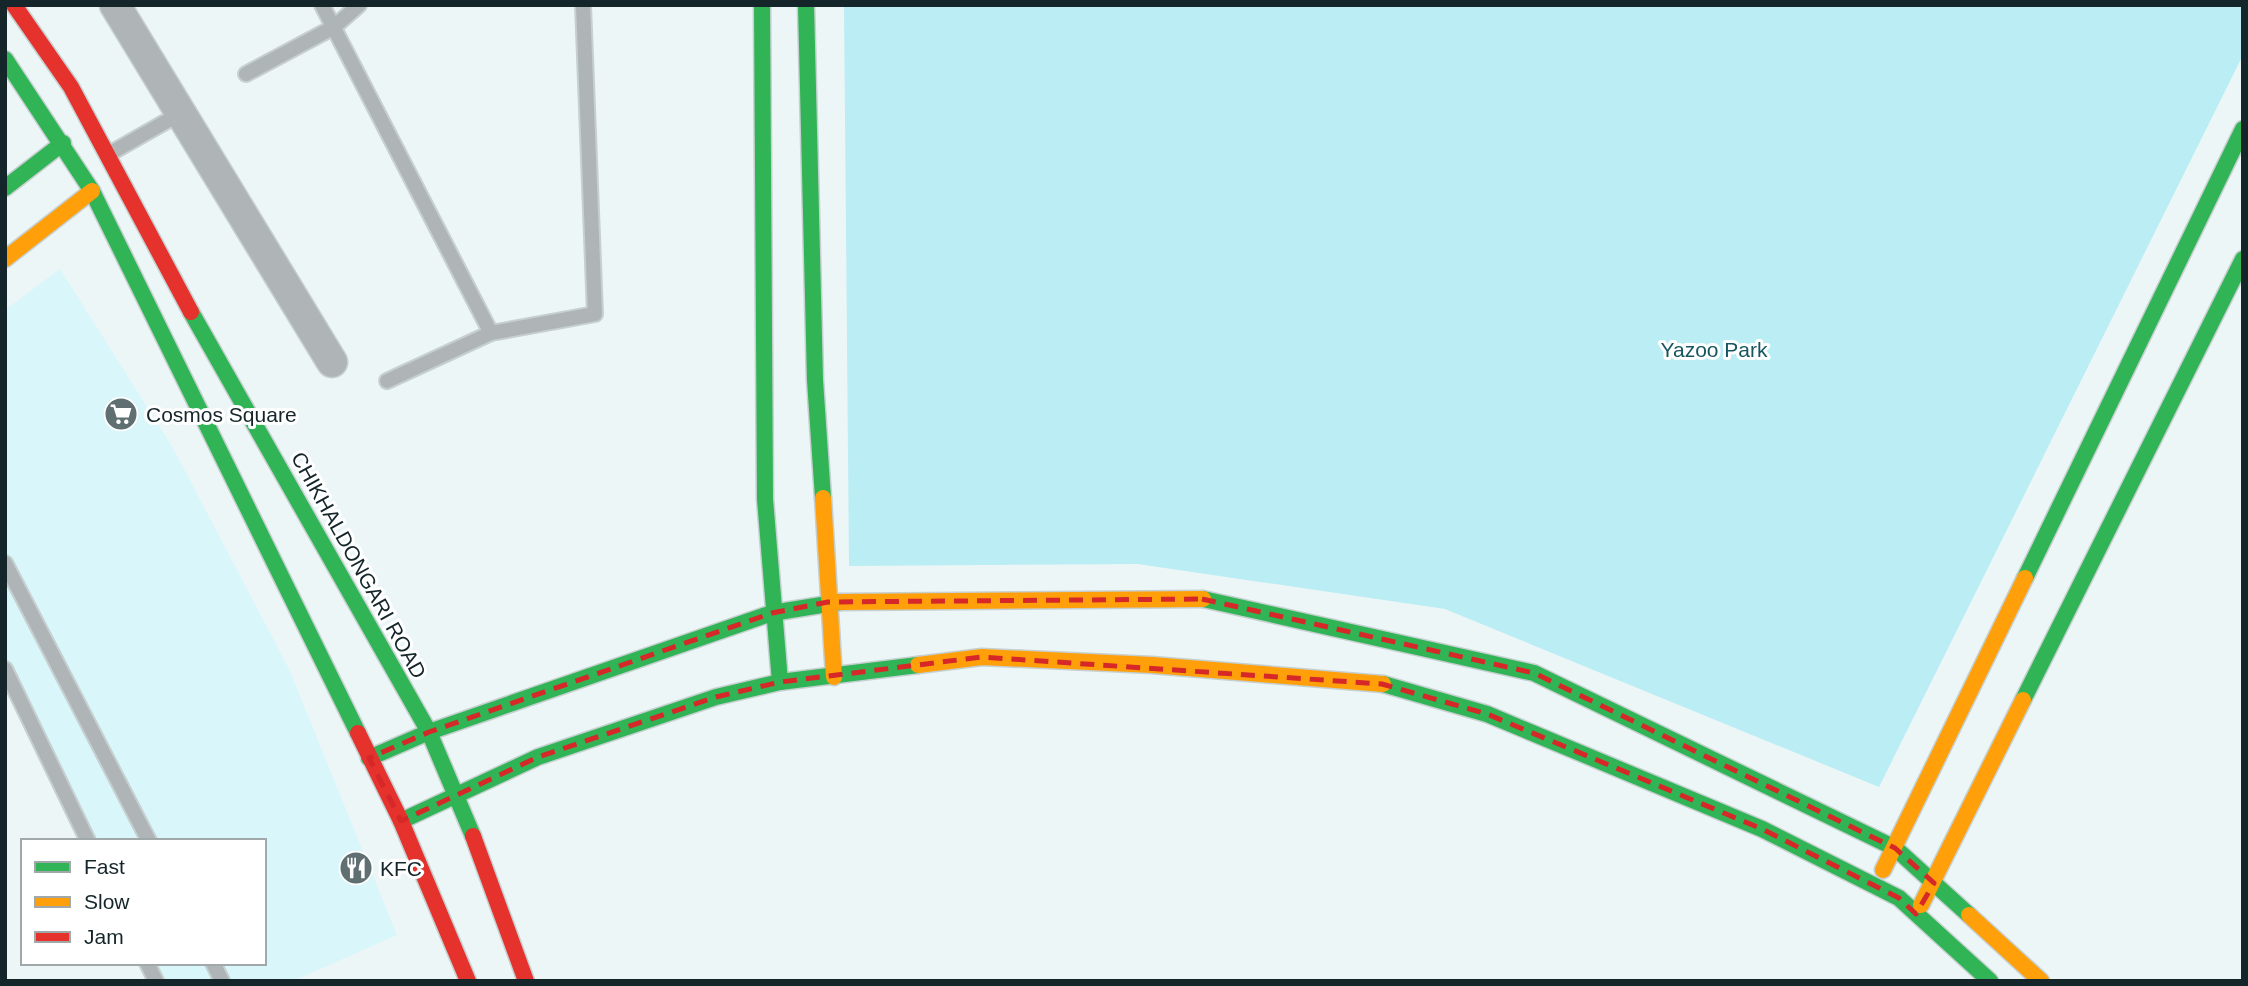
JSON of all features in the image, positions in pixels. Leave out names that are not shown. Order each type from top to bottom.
[{"type":"street","name":"CHIKHALDONGARI ROAD","points":[[14,5],[71,87],[195,319],[429,732],[458,794],[526,981]]},
{"type":"street","points":[[115,5],[332,362]]},
{"type":"street","points":[[762,5],[765,499],[772,613],[780,682]]},
{"type":"street","points":[[806,5],[815,380],[834,677]]},
{"type":"street","points":[[5,59],[63,142],[92,191],[401,821],[468,981]]},
{"type":"street","points":[[1874,885],[1895,848],[2243,129]]},
{"type":"street","points":[[5,188],[63,142]]},
{"type":"street","points":[[5,259],[92,191]]},
{"type":"street","points":[[1916,914],[1934,883],[2243,259]]},
{"type":"street","points":[[369,758],[429,732],[772,613],[828,602],[1202,599],[1534,673],[1895,848],[2041,981]]},
{"type":"street","points":[[401,821],[538,757],[716,697],[780,682],[982,657],[1152,665],[1382,684],[1488,714],[1762,829],[1899,898],[1990,981]]},
{"type":"lane","points":[[321,5],[491,333]]},
{"type":"lane","points":[[246,74],[334,27],[359,5]]},
{"type":"lane","points":[[387,381],[491,333],[595,314],[583,5]]},
{"type":"lane","points":[[108,155],[181,113]]},
{"type":"lane","points":[[5,562],[148,839]]},
{"type":"lane","points":[[5,669],[87,839]]},
{"type":"lane","points":[[148,965],[156,981]]},
{"type":"lane","points":[[214,965],[222,981]]},
{"type":"highlighted area","points":[[1202,599],[1534,673],[1895,848],[1934,883],[1916,914],[1899,898],[1762,829],[1487,714],[1382,684],[982,657],[780,682],[716,697],[538,757],[401,821],[369,758],[429,732],[772,613],[828,602]]},
{"type":"shaded area","name":"Cosmos Square","points":[[60,269],[173,448],[289,669],[397,935],[293,981],[164,981],[157,965],[266,965],[266,839],[94,839],[5,660],[5,310]]},
{"type":"green space","name":"Yazoo Park","points":[[844,5],[2243,5],[2243,55],[1879,787],[1445,609],[1138,564],[849,566]]},
{"type":"traffic: fast","points":[[762,5],[765,499],[780,682]]},
{"type":"traffic: fast","points":[[806,5],[815,380],[823,498]]},
{"type":"traffic: fast","points":[[5,59],[92,191],[358,733]]},
{"type":"traffic: fast","points":[[2025,578],[2243,129]]},
{"type":"traffic: fast","points":[[5,188],[63,143]]},
{"type":"traffic: fast","points":[[2023,700],[2243,259]]},
{"type":"traffic: fast","points":[[191,312],[429,732],[473,836]]},
{"type":"traffic: fast","points":[[1203,599],[1534,673],[1895,848],[1969,915]]},
{"type":"traffic: fast","points":[[369,758],[429,732],[772,613],[840,602]]},
{"type":"traffic: fast","points":[[401,821],[538,757],[716,697],[780,682],[918,665]]},
{"type":"traffic: fast","points":[[1383,684],[1487,714],[1762,829],[1899,898],[1990,981]]},
{"type":"traffic: slow","points":[[5,259],[92,191]]},
{"type":"traffic: slow","points":[[823,498],[834,677]]},
{"type":"traffic: slow","points":[[1883,870],[2025,578]]},
{"type":"traffic: slow","points":[[840,602],[1203,599]]},
{"type":"traffic: slow","points":[[918,665],[982,657],[1152,665],[1383,684]]},
{"type":"traffic: slow","points":[[1921,905],[2023,700]]},
{"type":"traffic: slow","points":[[1969,915],[2041,981]]},
{"type":"traffic: jam","points":[[14,5],[71,87],[191,312]]},
{"type":"traffic: jam","points":[[358,733],[401,821],[468,981]]},
{"type":"traffic: jam","points":[[473,836],[526,981]]},
{"type":"place","name":"Cosmos Square","points":[[121,414]]},
{"type":"place","name":"KFC","points":[[356,868]]}]
